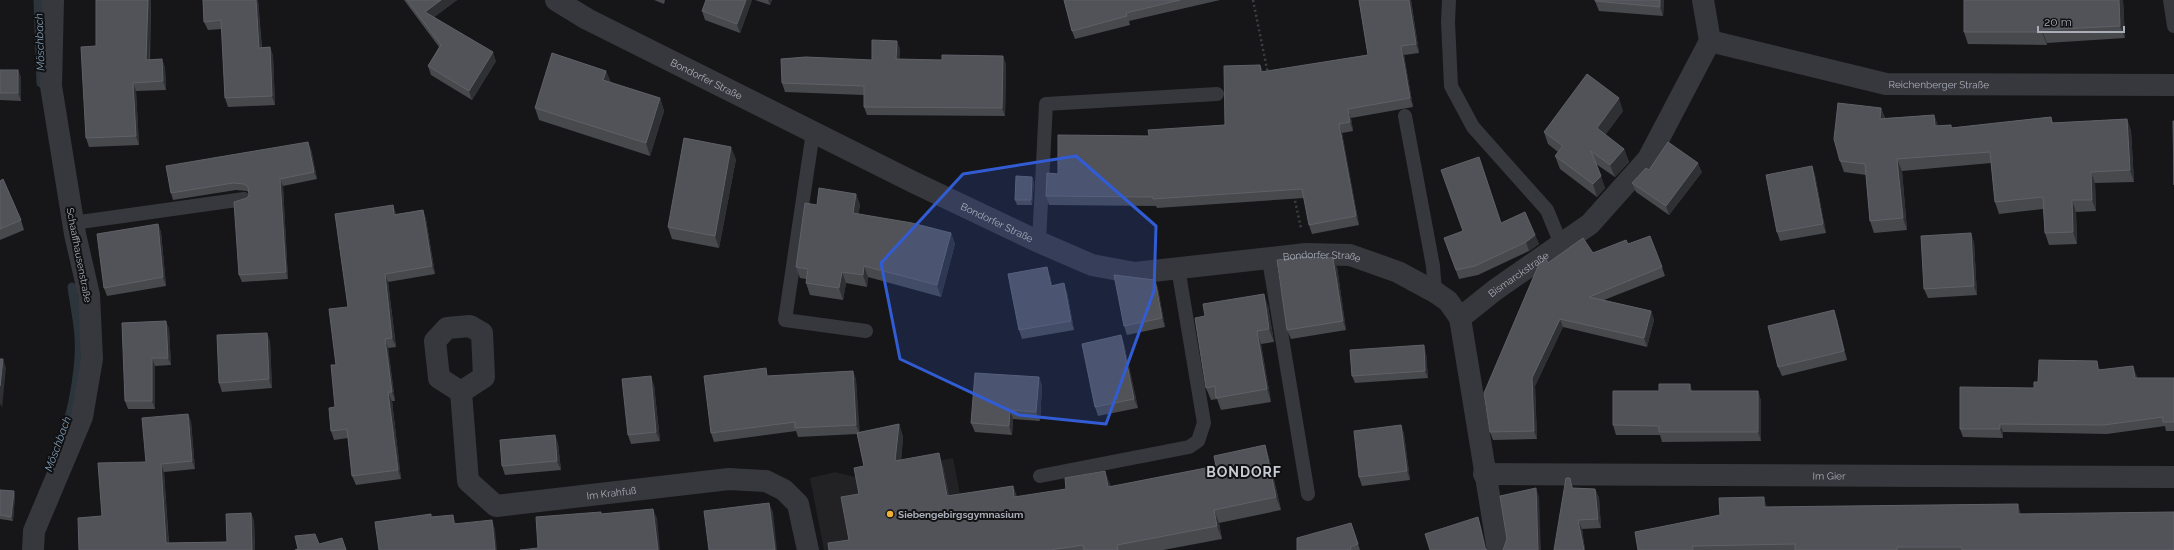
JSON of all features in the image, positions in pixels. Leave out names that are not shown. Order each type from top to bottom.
[{"type":"street","name":"Schaaffhausenstraße","points":[[33,550],[34,531],[82,417],[92,359],[89,295],[73,224],[51,86],[54,0]]},
{"type":"street","name":"Bondorfer Straße","points":[[556,0],[587,19],[813,132],[1039,242],[1092,264],[1135,273],[1269,260],[1306,254],[1350,255],[1398,272],[1435,292],[1448,301],[1460,318]]},
{"type":"street","points":[[1703,0],[1710,40]]},
{"type":"street","name":"Bismarckstraße","points":[[1460,318],[1495,290],[1590,224],[1648,159],[1710,40]]},
{"type":"street","name":"Reichenberger Straße","points":[[1710,40],[1886,84],[2174,85]]},
{"type":"street","points":[[1460,318],[1484,474],[1498,550]]},
{"type":"street","name":"Im Krahfuß","points":[[461,392],[468,481],[496,506],[728,479],[766,481],[784,490],[798,504],[808,550]]},
{"type":"street","name":"Im Gier","points":[[1484,474],[2174,477]]},
{"type":"lane","points":[[1449,0],[1448,22],[1450,86],[1473,127],[1547,210],[1561,244]]},
{"type":"lane","points":[[2170,0],[2174,26]]},
{"type":"lane","points":[[1039,242],[1046,104],[1217,94]]},
{"type":"lane","points":[[1405,116],[1433,266],[1435,292]]},
{"type":"lane","points":[[813,132],[785,320],[866,331]]},
{"type":"lane","points":[[73,224],[244,199]]},
{"type":"lane","points":[[1269,260],[1308,494]]},
{"type":"lane","points":[[1040,476],[1189,447],[1198,441],[1204,423],[1178,268]]},
{"type":"path","points":[[1252,0],[1268,77]]},
{"type":"path","points":[[1292,190],[1302,233]]},
{"type":"highlighted area","points":[[1076,156],[1156,226],[1154,291],[1106,424],[1019,415],[900,359],[881,263],[963,174]]},
{"type":"shaded area","name":"Siebengebirgsgymnasium","points":[[953,458],[971,550],[824,550],[810,478],[835,472],[855,477]]},
{"type":"building","points":[[96,0],[148,0],[146,60],[162,59],[163,81],[133,83],[136,136],[86,138],[81,47],[96,46]]},
{"type":"building","points":[[203,0],[256,0],[259,48],[270,47],[272,96],[225,98],[221,20],[204,22]]},
{"type":"building","points":[[407,0],[441,0],[425,12],[493,52],[469,91],[428,66],[441,45]]},
{"type":"building","points":[[706,0],[746,0],[737,24],[702,11]]},
{"type":"building","points":[[1064,0],[1180,0],[1126,13],[1127,16],[1072,31]]},
{"type":"building","points":[[1359,0],[1409,0],[1416,44],[1401,46],[1410,98],[1348,109],[1350,122],[1339,124],[1356,216],[1309,225],[1302,189],[1153,199],[1153,197],[1046,196],[1047,173],[1058,174],[1058,135],[1149,136],[1148,130],[1225,125],[1224,66],[1260,65],[1261,72],[1368,55]]},
{"type":"building","points":[[1660,0],[1660,7],[1595,1]]},
{"type":"building","points":[[1964,0],[2119,0],[2120,26],[2042,30],[2042,32],[1964,32]]},
{"type":"building","points":[[872,40],[897,41],[896,59],[942,60],[942,55],[1003,56],[1002,108],[864,107],[864,86],[782,83],[781,59],[806,57],[872,60]]},
{"type":"building","points":[[552,53],[606,71],[603,80],[660,98],[646,143],[535,108]]},
{"type":"building","points":[[0,70],[18,70],[18,93],[0,93]]},
{"type":"building","points":[[1587,74],[1619,98],[1597,128],[1624,149],[1610,165],[1591,151],[1601,176],[1593,184],[1555,156],[1563,146],[1544,132]]},
{"type":"building","points":[[1838,103],[1881,108],[1880,119],[1934,115],[1935,126],[1951,125],[1951,128],[2051,117],[2052,123],[2127,119],[2130,170],[2091,172],[2092,200],[2072,200],[2073,232],[2045,233],[2043,197],[1995,202],[1990,152],[1897,159],[1903,218],[1870,221],[1865,164],[1840,161],[1834,139]]},
{"type":"building","points":[[2173,121],[2174,121],[2174,185]]},
{"type":"building","points":[[684,138],[731,147],[715,236],[668,227]]},
{"type":"building","points":[[308,142],[314,172],[280,179],[286,272],[239,275],[234,202],[247,198],[249,195],[248,187],[244,184],[233,183],[171,193],[166,166]]},
{"type":"building","points":[[1668,142],[1698,163],[1666,206],[1632,183],[1646,168],[1649,170]]},
{"type":"building","points":[[1479,157],[1501,223],[1525,212],[1535,235],[1526,242],[1475,266],[1456,270],[1444,238],[1463,231],[1441,170]]},
{"type":"building","points":[[1812,166],[1823,224],[1777,232],[1766,175]]},
{"type":"building","points":[[1016,176],[1032,177],[1031,200],[1015,200]]},
{"type":"building","points":[[3,179],[21,220],[0,229],[0,181]]},
{"type":"building","points":[[819,188],[856,194],[853,213],[912,223],[951,233],[937,285],[864,266],[863,275],[842,272],[839,288],[806,283],[808,269],[796,267],[805,203],[817,205]]},
{"type":"building","points":[[393,205],[394,215],[423,210],[432,266],[385,274],[392,338],[385,339],[392,392],[388,392],[398,470],[352,476],[347,429],[331,431],[329,408],[335,407],[331,365],[336,365],[329,309],[348,307],[335,214]]},
{"type":"building","points":[[158,224],[163,277],[104,288],[97,234]]},
{"type":"building","points":[[1971,233],[1974,286],[1924,289],[1921,236]]},
{"type":"building","points":[[1650,236],[1662,267],[1589,297],[1651,311],[1644,338],[1560,319],[1532,378],[1534,431],[1490,432],[1484,393],[1539,264],[1546,259],[1548,263],[1583,238],[1593,253],[1626,240],[1628,244]]},
{"type":"building","points":[[1303,257],[1333,258],[1343,321],[1287,330],[1277,260]]},
{"type":"building","points":[[1047,267],[1051,286],[1064,283],[1071,321],[1019,330],[1008,274]]},
{"type":"building","points":[[1114,275],[1155,280],[1162,318],[1124,326]]},
{"type":"building","points":[[1264,294],[1269,329],[1257,331],[1267,389],[1216,398],[1215,386],[1206,388],[1195,318],[1205,316],[1203,304]]},
{"type":"building","points":[[1834,310],[1844,351],[1778,367],[1768,326]]},
{"type":"building","points":[[166,321],[168,358],[152,358],[152,401],[125,401],[122,323]]},
{"type":"building","points":[[267,333],[269,379],[219,383],[217,335]]},
{"type":"building","points":[[1121,335],[1134,399],[1095,407],[1082,344]]},
{"type":"building","points":[[1424,345],[1425,371],[1352,376],[1350,350]]},
{"type":"building","points":[[0,359],[3,359],[0,386]]},
{"type":"building","points":[[2039,360],[2097,361],[2098,370],[2133,366],[2135,378],[2174,378],[2174,422],[2163,422],[2163,417],[2104,425],[2000,424],[2000,429],[1960,429],[1960,387],[2034,388],[2034,382],[2038,382]]},
{"type":"building","points":[[766,368],[767,376],[853,371],[856,425],[795,428],[795,422],[711,433],[704,376]]},
{"type":"building","points":[[975,373],[1039,377],[1036,412],[1010,410],[1009,426],[971,423]]},
{"type":"building","points":[[651,376],[656,432],[628,435],[622,379]]},
{"type":"building","points":[[1659,384],[1690,384],[1690,391],[1758,391],[1758,432],[1659,432],[1659,426],[1613,425],[1613,391],[1659,391]]},
{"type":"building","points":[[188,414],[192,461],[161,464],[166,543],[227,542],[226,514],[251,513],[252,550],[79,550],[78,518],[102,516],[98,463],[146,462],[142,418]]},
{"type":"building","points":[[899,424],[895,461],[939,453],[947,496],[1013,486],[1014,497],[1066,489],[1065,478],[1105,471],[1108,487],[1216,466],[1214,456],[1265,445],[1276,497],[1214,510],[1217,526],[1117,545],[1118,550],[1084,550],[1083,545],[1050,550],[829,550],[828,543],[849,540],[841,497],[859,494],[854,468],[864,466],[857,433]]},
{"type":"building","points":[[1401,425],[1407,471],[1359,477],[1354,431]]},
{"type":"building","points":[[555,435],[557,461],[502,466],[500,440]]},
{"type":"building","points":[[1566,478],[1570,478],[1572,488],[1595,489],[1598,519],[1578,520],[1584,550],[1554,550]]},
{"type":"building","points":[[1536,488],[1538,550],[1503,550],[1507,539],[1500,496]]},
{"type":"building","points":[[0,490],[14,491],[11,517],[0,515]]},
{"type":"building","points":[[1764,497],[1764,507],[2018,504],[2018,514],[2174,512],[2174,550],[1962,550],[1962,547],[1897,547],[1897,550],[1795,550],[1795,544],[1692,546],[1693,550],[1638,550],[1635,532],[1720,515],[1719,498]]},
{"type":"building","points":[[769,503],[775,550],[709,550],[704,511]]},
{"type":"building","points":[[653,509],[658,550],[520,550],[538,548],[536,517],[601,512],[601,514]]},
{"type":"building","points":[[431,514],[431,517],[453,515],[454,524],[492,520],[495,550],[379,550],[375,522]]},
{"type":"building","points":[[1478,517],[1485,548],[1487,550],[1430,550],[1425,534]]},
{"type":"building","points":[[1351,523],[1358,544],[1350,547],[1351,550],[1297,550],[1297,538]]},
{"type":"building","points":[[315,534],[319,544],[342,538],[346,550],[295,550],[298,549],[295,536]]},
{"type":"waterway","name":"Möschbach","points":[[38,0],[41,83]]},
{"type":"waterway","name":"Möschbach","points":[[65,430],[74,396],[79,358],[78,330],[72,287]]},
{"type":"place","name":"Siebengebirgsgymnasium","points":[[890,514]]},
{"type":"district","name":"BONDORF","points":[[1244,472]]}]
